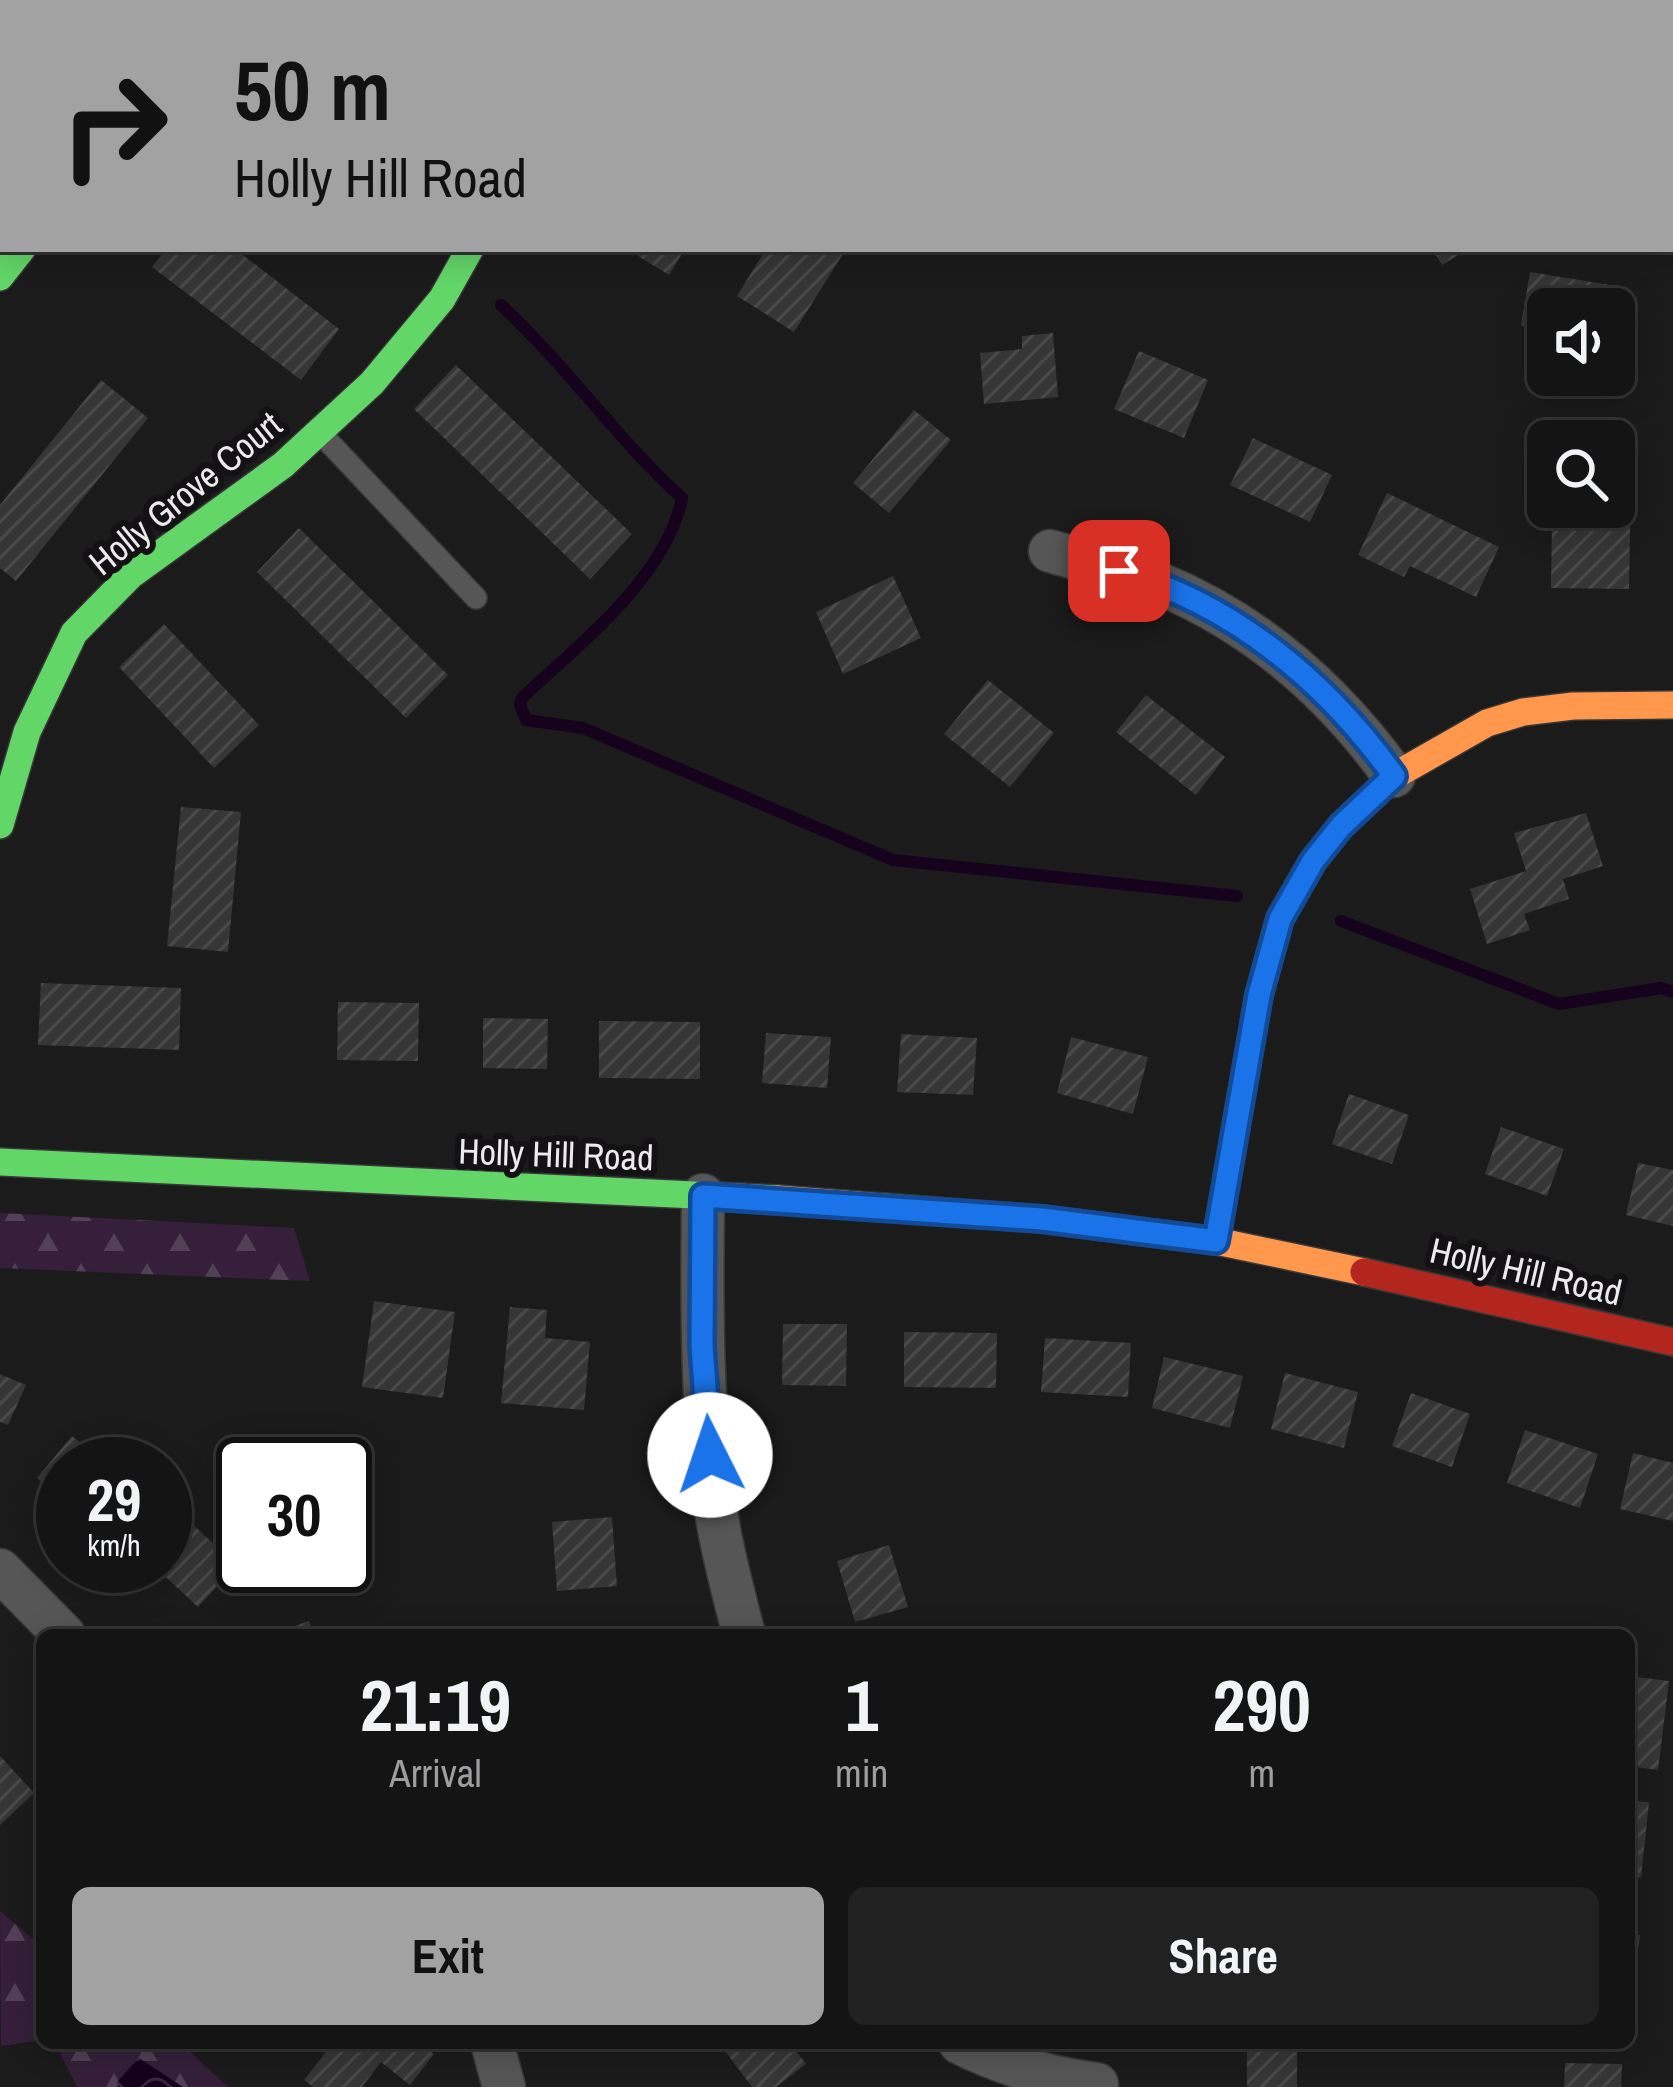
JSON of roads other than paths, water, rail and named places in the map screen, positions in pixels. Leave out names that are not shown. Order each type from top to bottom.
[{"type":"street","points":[[0,277],[20,252]]},
{"type":"street","name":"Holly Grove Court","points":[[0,826],[27,732],[74,633],[131,574],[283,465],[402,352],[442,299],[468,252]]},
{"type":"street","points":[[1050,551],[1153,581],[1214,608],[1261,639],[1314,684],[1366,737],[1394,776]]},
{"type":"street","points":[[1216,1241],[1259,995],[1280,919],[1313,861],[1341,826],[1394,776],[1487,723],[1523,712],[1573,706],[1673,705]]},
{"type":"street","name":"Holly Hill Road","points":[[0,1162],[703,1196],[1042,1219],[1216,1241],[1673,1342]]},
{"type":"street","points":[[703,1196],[702,1346],[713,1491],[742,1629]]},
{"type":"street","points":[[0,1570],[58,1629]]},
{"type":"street","points":[[494,2049],[504,2087]]},
{"type":"street","points":[[972,2049],[1001,2063],[1097,2084]]},
{"type":"lane","points":[[319,431],[476,598]]},
{"type":"water","points":[[139,2058],[183,2087],[118,2087],[117,2082]]},
{"type":"waterway","points":[[501,305],[682,498],[673,527],[639,582],[593,633],[522,698],[526,720],[583,728],[893,860],[1237,896]]},
{"type":"waterway","points":[[1341,921],[1559,1004],[1661,988],[1673,992]]}]
